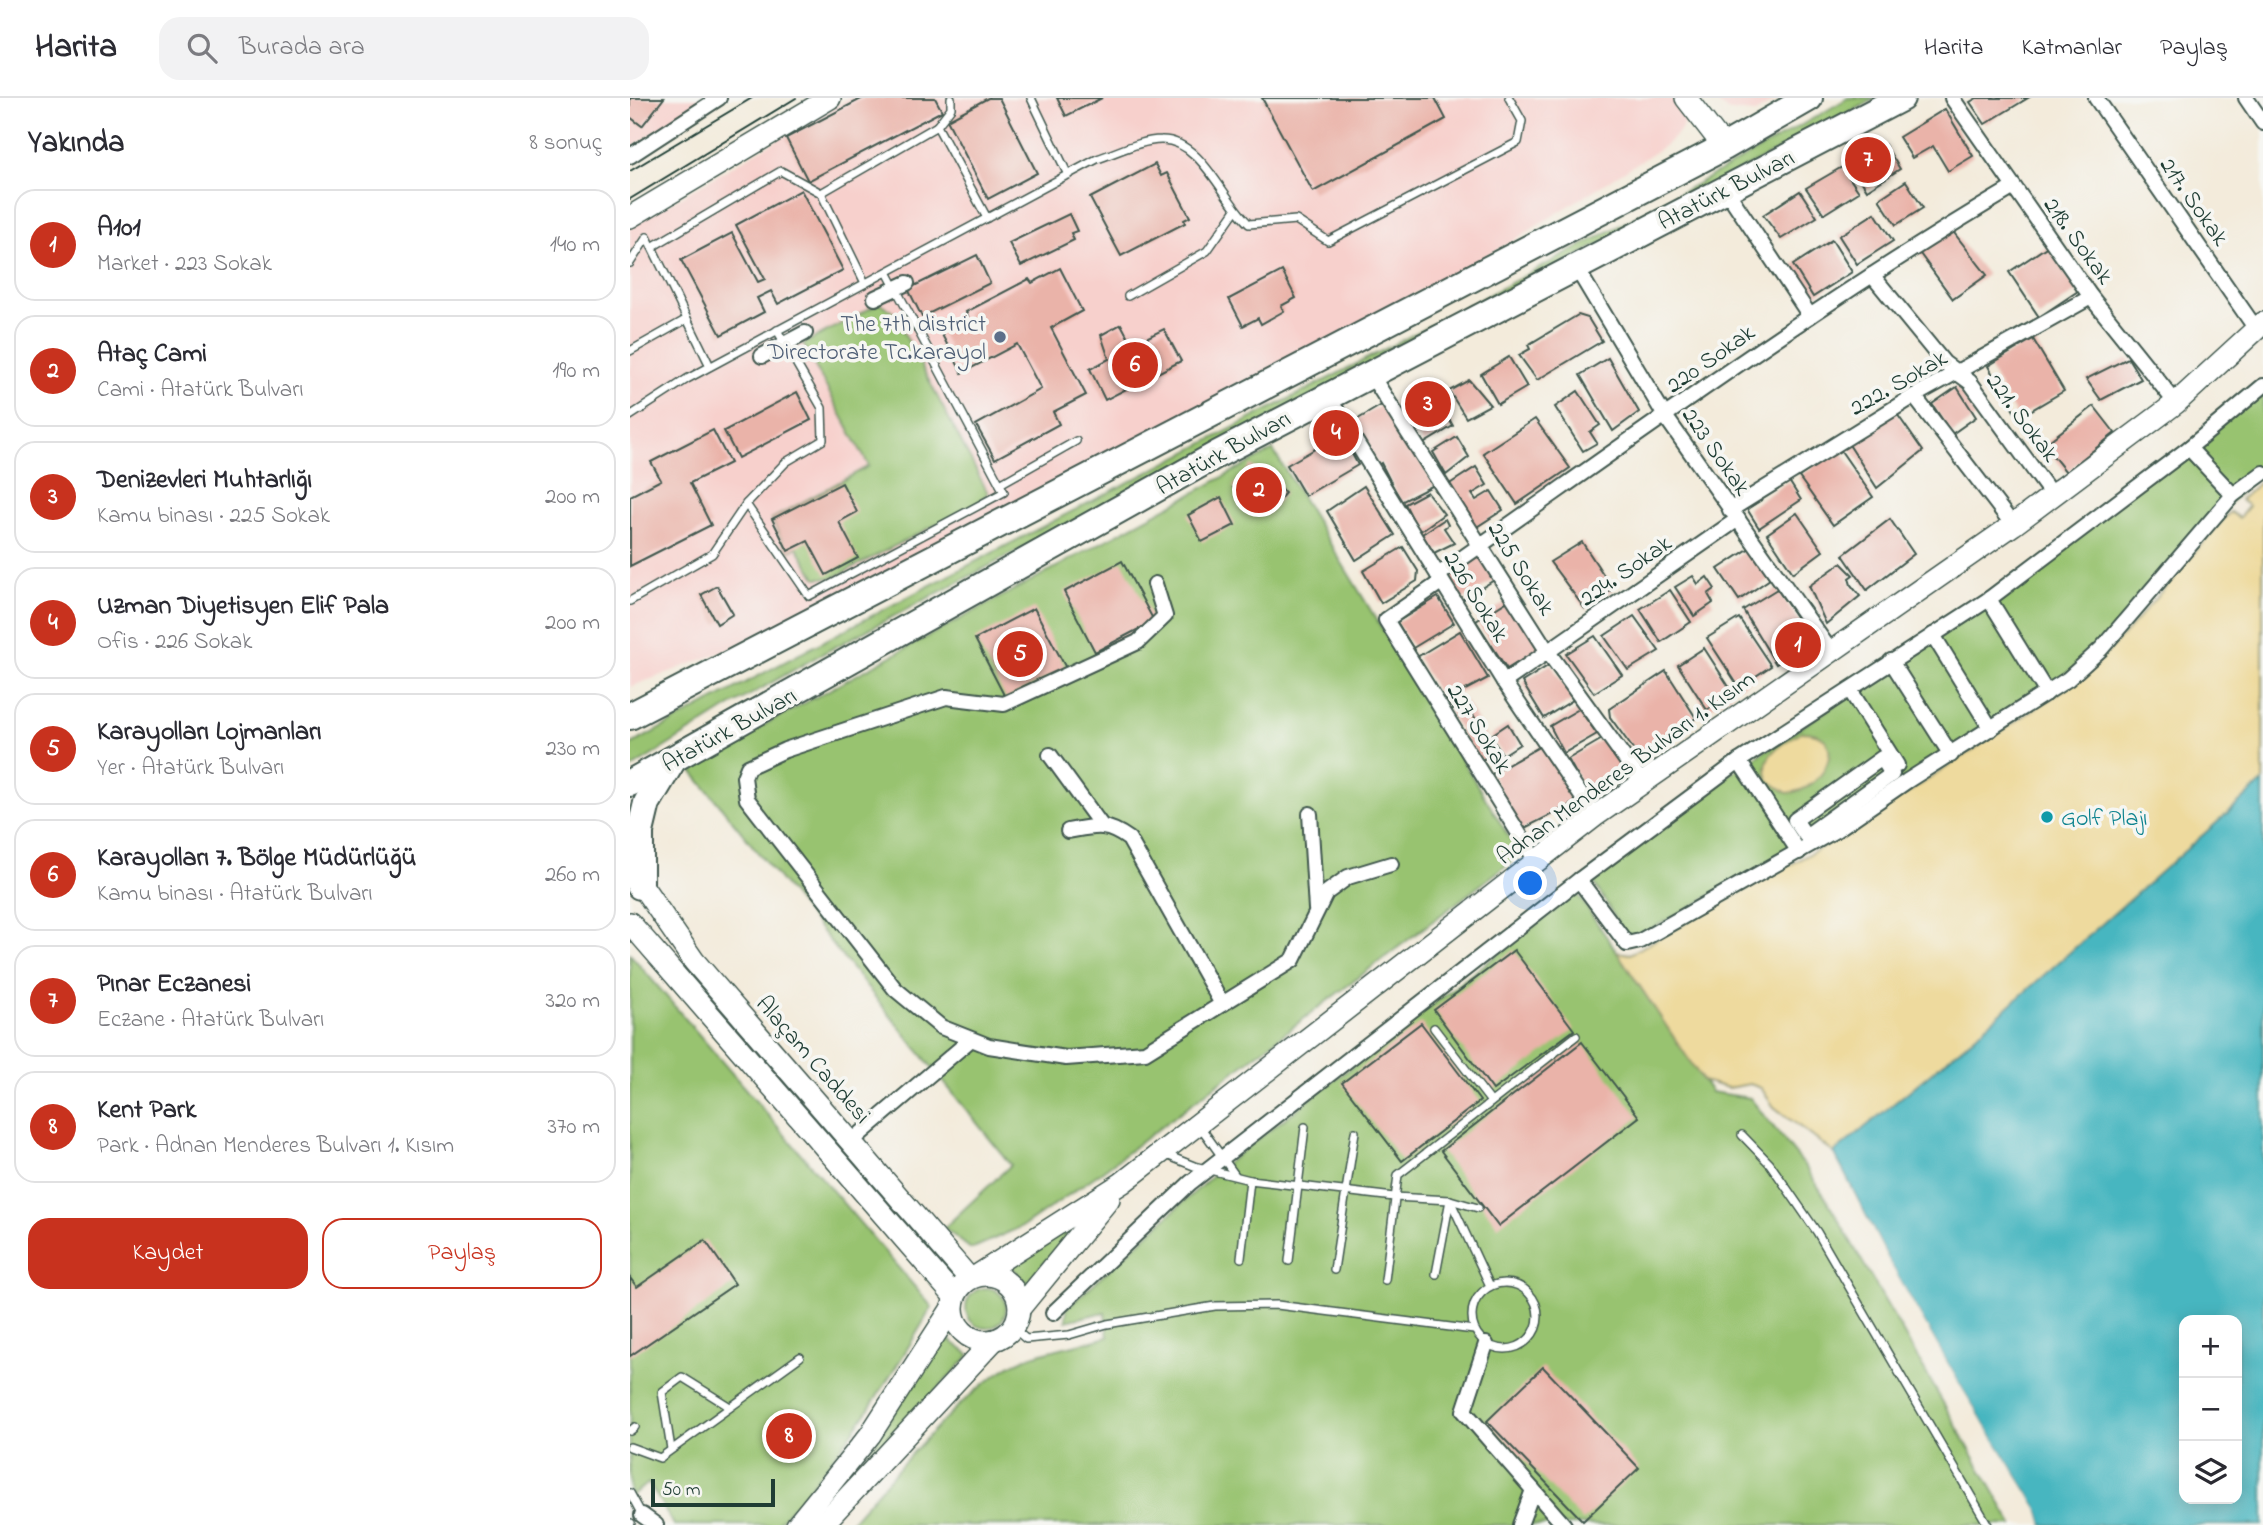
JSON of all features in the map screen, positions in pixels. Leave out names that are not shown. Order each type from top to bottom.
[{"type":"highway","name":"Atatürk Bulvarı","points":[[630,716],[1724,146],[1809,98]]},
{"type":"highway","name":"Atatürk Bulvarı","points":[[630,783],[671,763],[1327,395],[1900,98]]},
{"type":"highway","points":[[635,876],[640,832],[647,803],[671,763]]},
{"type":"main road","points":[[630,217],[830,98]]},
{"type":"main road","points":[[1686,98],[1724,146]]},
{"type":"main road","name":"Adnan Menderes Bulvarı 1. Kısım","points":[[974,1277],[1122,1183],[1595,816],[2014,525],[2176,403],[2259,326]]},
{"type":"main road","points":[[630,699],[663,698]]},
{"type":"main road","name":"Alaçam Caddesi","points":[[635,876],[694,961],[974,1277]]},
{"type":"main road","name":"Alaçam Caddesi","points":[[630,923],[953,1302]]},
{"type":"main road","name":"Adnan Menderes Bulvarı 1. Kısım","points":[[1016,1318],[1122,1183]]},
{"type":"main road","points":[[797,1525],[870,1435],[953,1302],[974,1277],[990,1275],[1007,1282],[1016,1294],[1016,1318],[822,1525]]},
{"type":"main road","points":[[953,1302],[954,1320],[965,1335],[976,1340],[994,1340]]},
{"type":"street","points":[[630,156],[719,98]]},
{"type":"street","name":"218. Sokak","points":[[1952,98],[2091,297],[2176,403]]},
{"type":"street","name":"217. Sokak","points":[[2096,98],[2259,326]]},
{"type":"street","points":[[2246,98],[2263,123]]},
{"type":"street","name":"220 Sokak","points":[[1386,620],[1481,545],[1810,316],[2014,187]]},
{"type":"street","points":[[1726,190],[1810,316]]},
{"type":"street","name":"223 Sokak","points":[[1576,267],[1665,416],[1832,653]]},
{"type":"street","name":"221. Sokak","points":[[1872,275],[1956,374],[1970,382],[2052,495]]},
{"type":"street","points":[[875,298],[901,286]]},
{"type":"street","name":"222. Sokak","points":[[1734,514],[1914,396],[2091,297]]},
{"type":"street","points":[[762,356],[805,333]]},
{"type":"street","name":"225 Sokak","points":[[1370,373],[1548,652],[1642,782]]},
{"type":"street","points":[[1053,1312],[1208,1169],[1579,880],[1738,761],[1989,600],[2189,448],[2263,386]]},
{"type":"street","name":"226 Sokak","points":[[1327,395],[1504,682],[1595,816]]},
{"type":"street","points":[[1914,396],[2014,525]]},
{"type":"street","points":[[2189,448],[2233,495]]},
{"type":"street","points":[[1579,880],[1627,944],[1640,940],[1799,852],[2068,679],[2101,649],[2233,495],[2263,473]]},
{"type":"street","name":"224. Sokak","points":[[1504,682],[1734,514]]},
{"type":"street","points":[[1155,584],[1165,616],[1138,642],[1004,704],[946,696],[785,750],[748,767],[744,777],[747,799],[895,989],[941,1027],[969,1041],[1066,1058],[1145,1052],[1293,960],[1326,893],[1348,877],[1391,864]]},
{"type":"street","points":[[1989,600],[2047,693]]},
{"type":"street","name":"227 Sokak","points":[[1386,620],[1536,861]]},
{"type":"street","points":[[1933,635],[1991,729]]},
{"type":"street","points":[[1891,661],[1951,755]]},
{"type":"street","points":[[1850,690],[1891,763],[1907,781]]},
{"type":"street","points":[[1050,754],[1101,825]]},
{"type":"street","points":[[1738,761],[1792,827],[1806,836],[1892,775],[1891,763]]},
{"type":"street","points":[[1310,814],[1316,909]]},
{"type":"street","points":[[1068,831],[1101,825],[1114,828],[1129,839],[1222,1004]]},
{"type":"street","points":[[1792,827],[1799,852]]},
{"type":"street","points":[[852,1141],[969,1041]]},
{"type":"street","points":[[1486,1344],[1464,1411],[1564,1525]]},
{"type":"street","points":[[1520,1525],[1534,1490]]},
{"type":"street","points":[[635,1522],[656,1525]]},
{"type":"lane","points":[[821,193],[937,126],[951,108],[951,98]]},
{"type":"lane","points":[[1031,98],[1068,175]]},
{"type":"lane","points":[[630,416],[710,366],[1097,159],[1158,139],[1176,142],[1190,151],[1215,178],[1234,211],[1249,224],[1296,220],[1328,241],[1518,142],[1522,121],[1509,98]]},
{"type":"lane","points":[[937,126],[987,218]]},
{"type":"lane","points":[[652,247],[781,171],[821,193],[865,283]]},
{"type":"lane","points":[[1128,296],[1207,251],[1234,211]]},
{"type":"lane","points":[[630,263],[647,237],[710,366]]},
{"type":"lane","points":[[746,504],[809,596],[1004,492],[901,286],[887,272]]},
{"type":"lane","points":[[630,351],[687,319]]},
{"type":"lane","points":[[630,601],[712,554],[746,504],[786,462],[823,440],[822,408],[778,330]]},
{"type":"lane","points":[[1000,484],[1076,441]]},
{"type":"lane","points":[[1434,1028],[1491,1102]]},
{"type":"lane","points":[[1385,1280],[1398,1175],[1576,1036]]},
{"type":"lane","points":[[1199,1125],[1236,1176]]},
{"type":"lane","points":[[1289,1261],[1305,1127]]},
{"type":"lane","points":[[1334,1270],[1355,1132]]},
{"type":"lane","points":[[1742,1135],[1770,1164],[1817,1232],[1989,1525]]},
{"type":"lane","points":[[1162,1153],[1250,1180],[1394,1197],[1450,1200],[1478,1208]]},
{"type":"lane","points":[[1241,1258],[1250,1180]]},
{"type":"lane","points":[[1436,1274],[1450,1200]]},
{"type":"lane","points":[[1450,1200],[1490,1286]]},
{"type":"lane","points":[[1507,1282],[1523,1287],[1534,1299],[1538,1315],[1533,1333],[1520,1345],[1503,1349],[1486,1344],[1474,1330],[1473,1305],[1490,1286],[1507,1282]]},
{"type":"lane","points":[[1016,1318],[1026,1339],[1069,1335],[1107,1324],[1215,1306],[1277,1305],[1474,1330]]},
{"type":"lane","points":[[630,1447],[660,1458],[800,1357]]},
{"type":"lane","points":[[671,1450],[662,1392],[682,1377],[730,1407]]},
{"type":"lane","points":[[630,1493],[635,1522]]},
{"type":"shaded area","points":[[630,98],[707,98],[630,148]]},
{"type":"shaded area","points":[[848,98],[1673,98],[1685,119],[1681,130],[1666,145],[1511,242],[1066,481],[813,610],[722,652],[630,687],[630,227]]},
{"type":"shaded area","points":[[1709,98],[1780,98],[1755,113],[1729,111]]},
{"type":"green space","points":[[1848,98],[1877,98],[820,655],[729,707],[630,769],[630,745],[917,592],[1568,253],[1737,162]]},
{"type":"green space","points":[[880,303],[893,312],[988,493],[978,503],[833,578],[816,578],[797,547],[788,551],[772,519],[869,466],[803,344]]},
{"type":"green space","points":[[2263,392],[2263,467],[2096,648],[2065,676],[1835,827],[1629,941],[1591,878],[1715,784],[1940,636]]},
{"type":"green space","points":[[1273,450],[1520,855],[1100,1173],[1025,1225],[971,1249],[944,1228],[1011,1165],[688,766]]},
{"type":"green space","points":[[1577,893],[1711,1092],[1750,1098],[1805,1166],[2013,1525],[848,1525],[955,1409],[1002,1371],[1034,1355],[1108,1337],[1105,1312],[1066,1321],[1067,1308],[1222,1167]]},
{"type":"green space","points":[[630,954],[932,1307],[898,1365],[841,1448],[776,1525],[674,1525],[649,1483],[630,1496]]},
{"type":"green space","points":[[1087,1213],[1025,1285],[1016,1271],[1002,1262]]},
{"type":"green space","points":[[986,1288],[1000,1294],[1006,1308],[1000,1322],[986,1328],[972,1322],[966,1308],[972,1294]]},
{"type":"green space","points":[[945,1337],[970,1355],[870,1460],[865,1456]]},
{"type":"sand","name":"Golf Plajı","points":[[2263,479],[2263,782],[1966,1044],[1834,1153],[1774,1107],[1761,1088],[1750,1084],[1728,1088],[1703,1081],[1617,952],[1630,954],[1849,832],[2086,675],[2230,512],[2239,518],[2249,506],[2240,500]]},
{"type":"sand","points":[[1801,732],[1817,734],[1826,741],[1828,762],[1813,783],[1801,790],[1787,793],[1768,780],[1767,763],[1774,751]]},
{"type":"water","points":[[2263,782],[2263,1525],[2043,1525],[2039,1511],[1963,1390],[1890,1263],[1834,1153],[1966,1044]]},
{"type":"pier","points":[[1832,1151],[1890,1263],[1963,1390],[2039,1511],[2043,1525],[2039,1525],[2036,1513],[1960,1392],[1887,1265]]},
{"type":"building","points":[[630,98],[664,98],[642,126],[630,117]]},
{"type":"building","points":[[863,98],[935,98],[942,111],[808,181],[786,138]]},
{"type":"building","points":[[988,98],[999,98],[1037,173],[988,199],[947,120]]},
{"type":"building","points":[[1057,98],[1102,98],[1066,116]]},
{"type":"building","points":[[1262,98],[1435,98],[1446,119],[1313,192]]},
{"type":"building","points":[[1977,98],[2028,98],[1985,124],[1970,102]]},
{"type":"building","points":[[1945,109],[1973,156],[1948,171],[1933,146],[1912,158],[1899,137]]},
{"type":"building","points":[[1885,145],[1900,169],[1867,190],[1852,166]]},
{"type":"building","points":[[1155,164],[1161,176],[1167,173],[1190,217],[1184,220],[1185,223],[1121,256],[1090,198]]},
{"type":"building","points":[[1842,167],[1859,192],[1824,214],[1806,188]]},
{"type":"building","points":[[1906,181],[1923,208],[1896,225],[1879,199]]},
{"type":"building","points":[[801,190],[843,270],[778,304],[771,291],[757,298],[764,312],[721,335],[681,260],[732,233],[758,282],[765,279],[736,225]]},
{"type":"building","points":[[1800,191],[1817,217],[1781,239],[1763,215]]},
{"type":"building","points":[[1875,213],[1893,241],[1857,264],[1839,236]]},
{"type":"building","points":[[1069,214],[1077,231],[1071,233],[1074,240],[1021,266],[1009,243]]},
{"type":"building","points":[[1951,229],[1987,275],[1953,299],[1918,251]]},
{"type":"building","points":[[1832,240],[1852,272],[1813,297],[1793,265]]},
{"type":"building","points":[[2048,246],[2078,291],[2039,317],[2009,272]]},
{"type":"building","points":[[977,255],[990,283],[922,317],[908,289]]},
{"type":"building","name":"The 7th district Directorate Tc.karayol","points":[[1060,268],[1082,311],[1051,328],[1086,395],[1053,412],[1059,424],[995,459],[976,425],[1041,389],[1017,344],[962,373],[940,331],[968,316],[966,312],[1029,279],[1032,283]]},
{"type":"building","points":[[1282,271],[1296,298],[1281,306],[1284,311],[1261,324],[1258,318],[1243,326],[1229,299]]},
{"type":"building","points":[[1578,315],[1588,318],[1602,341],[1537,380],[1519,355],[1530,349],[1528,345]]},
{"type":"building","points":[[1121,324],[1132,345],[1164,329],[1181,361],[1105,400],[1090,369],[1109,359],[1101,335]]},
{"type":"building","points":[[2033,339],[2064,391],[2018,418],[1988,366]]},
{"type":"building","points":[[1509,357],[1527,387],[1498,404],[1481,374]]},
{"type":"building","points":[[1608,358],[1639,412],[1613,431],[1580,375]]},
{"type":"building","points":[[2128,358],[2141,379],[2101,400],[2086,379]]},
{"type":"building","points":[[1469,380],[1490,405],[1466,418],[1449,391]]},
{"type":"building","points":[[1957,387],[1976,417],[1952,434],[1932,404]]},
{"type":"building","points":[[1578,391],[1600,425],[1590,432],[1597,443],[1583,451],[1555,407]]},
{"type":"building","points":[[797,392],[811,420],[738,458],[724,431]]},
{"type":"building","points":[[1436,396],[1453,426],[1423,444],[1405,413]]},
{"type":"building","points":[[1385,403],[1434,485],[1401,502],[1381,463],[1378,465],[1353,422]]},
{"type":"building","points":[[2094,406],[2115,433],[2066,472],[2044,445]]},
{"type":"building","points":[[1895,411],[1923,451],[1877,488],[1848,443]]},
{"type":"building","points":[[1535,419],[1570,468],[1517,504],[1483,453]]},
{"type":"building","points":[[713,430],[730,463],[690,483],[711,525],[630,566],[630,496],[661,480],[651,462]]},
{"type":"building","points":[[1341,434],[1358,465],[1305,496],[1287,465]]},
{"type":"building","points":[[1457,437],[1469,457],[1446,475],[1433,452]]},
{"type":"building","points":[[1839,448],[1873,497],[1833,525],[1799,477]]},
{"type":"building","points":[[1251,465],[1285,493],[1267,514],[1233,487]]},
{"type":"building","points":[[1476,467],[1487,485],[1472,494],[1476,500],[1491,491],[1503,510],[1475,528],[1448,485]]},
{"type":"building","points":[[1789,481],[1801,500],[1759,528],[1747,509]]},
{"type":"building","points":[[842,483],[857,512],[839,522],[858,558],[826,575],[808,541],[788,551],[772,519]]},
{"type":"building","points":[[1364,486],[1395,535],[1356,560],[1327,511]]},
{"type":"building","points":[[1427,492],[1444,514],[1419,532],[1405,504]]},
{"type":"building","points":[[1221,497],[1235,525],[1202,542],[1188,515]]},
{"type":"building","points":[[1797,513],[1823,551],[1793,573],[1767,534]]},
{"type":"building","points":[[1445,519],[1448,525],[1444,528],[1454,543],[1434,553],[1422,534]]},
{"type":"building","points":[[1890,519],[1914,554],[1867,590],[1843,555]]},
{"type":"building","points":[[1582,542],[1613,589],[1585,609],[1550,562]]},
{"type":"building","points":[[1403,547],[1418,571],[1417,581],[1381,603],[1363,571]]},
{"type":"building","points":[[1750,548],[1770,579],[1739,600],[1718,569]]},
{"type":"building","points":[[1483,553],[1499,577],[1462,600],[1447,575]]},
{"type":"building","points":[[1122,561],[1154,621],[1095,652],[1064,592]]},
{"type":"building","points":[[1841,563],[1853,575],[1849,578],[1851,585],[1860,596],[1826,624],[1809,586]]},
{"type":"building","points":[[1693,576],[1698,584],[1707,577],[1715,589],[1708,594],[1713,603],[1694,616],[1675,587]]},
{"type":"building","points":[[717,586],[733,614],[717,624],[701,595]]},
{"type":"building","points":[[1777,589],[1808,634],[1806,645],[1776,664],[1743,610]]},
{"type":"building","points":[[1670,590],[1691,622],[1661,642],[1640,609]]},
{"type":"building","points":[[1438,597],[1454,623],[1413,648],[1397,622]]},
{"type":"building","points":[[1511,599],[1541,648],[1507,669],[1476,621]]},
{"type":"building","points":[[1034,608],[1066,668],[1006,699],[975,639]]},
{"type":"building","points":[[1634,616],[1659,651],[1628,670],[1604,636]]},
{"type":"building","points":[[1739,618],[1771,666],[1739,687],[1707,638]]},
{"type":"building","points":[[1460,631],[1488,678],[1443,702],[1417,657]]},
{"type":"building","points":[[1595,636],[1622,675],[1594,693],[1566,654]]},
{"type":"building","points":[[1704,648],[1733,693],[1707,710],[1678,665]]},
{"type":"building","points":[[1551,664],[1573,700],[1544,718],[1522,682]]},
{"type":"building","points":[[1666,671],[1696,718],[1639,757],[1610,717],[1609,709]]},
{"type":"building","points":[[1466,702],[1495,753],[1478,762],[1449,711]]},
{"type":"building","points":[[1579,709],[1597,734],[1564,753],[1550,726]]},
{"type":"building","points":[[1508,724],[1520,744],[1503,755],[1490,736]]},
{"type":"building","points":[[1604,738],[1623,770],[1586,792],[1568,759]]},
{"type":"building","points":[[1544,744],[1578,801],[1519,831],[1492,774]]},
{"type":"building","points":[[1514,950],[1574,1030],[1493,1090],[1434,1010]]},
{"type":"building","points":[[1421,1023],[1480,1101],[1402,1161],[1342,1083]]},
{"type":"building","points":[[1582,1042],[1639,1117],[1498,1226],[1441,1151]]},
{"type":"building","points":[[705,1240],[735,1284],[630,1356],[630,1278],[637,1287]]},
{"type":"building","points":[[1543,1367],[1639,1468],[1583,1521],[1487,1421]]},
{"type":"tram line","points":[[630,171],[752,98]]},
{"type":"tram line","points":[[630,199],[796,98]]},
{"type":"place","name":"Pınar Eczanesi","points":[[1868,160]]},
{"type":"place","name":"The 7th district Directorate Tc.karayol","points":[[1000,337]]},
{"type":"place","name":"Karayolları 7. Bölge Müdürlüğü","points":[[1135,365]]},
{"type":"place","name":"Denizevleri Muhtarlığı","points":[[1428,404]]},
{"type":"place","name":"Uzman Diyetisyen Elif Pala","points":[[1336,433]]},
{"type":"place","name":"Ataç Cami","points":[[1259,490]]},
{"type":"place","name":"A101","points":[[1798,645]]},
{"type":"place","name":"Karayolları Lojmanları","points":[[1020,654]]},
{"type":"place","name":"Golf Plajı","points":[[2047,817]]},
{"type":"place","name":"Kent Park","points":[[789,1436]]}]
